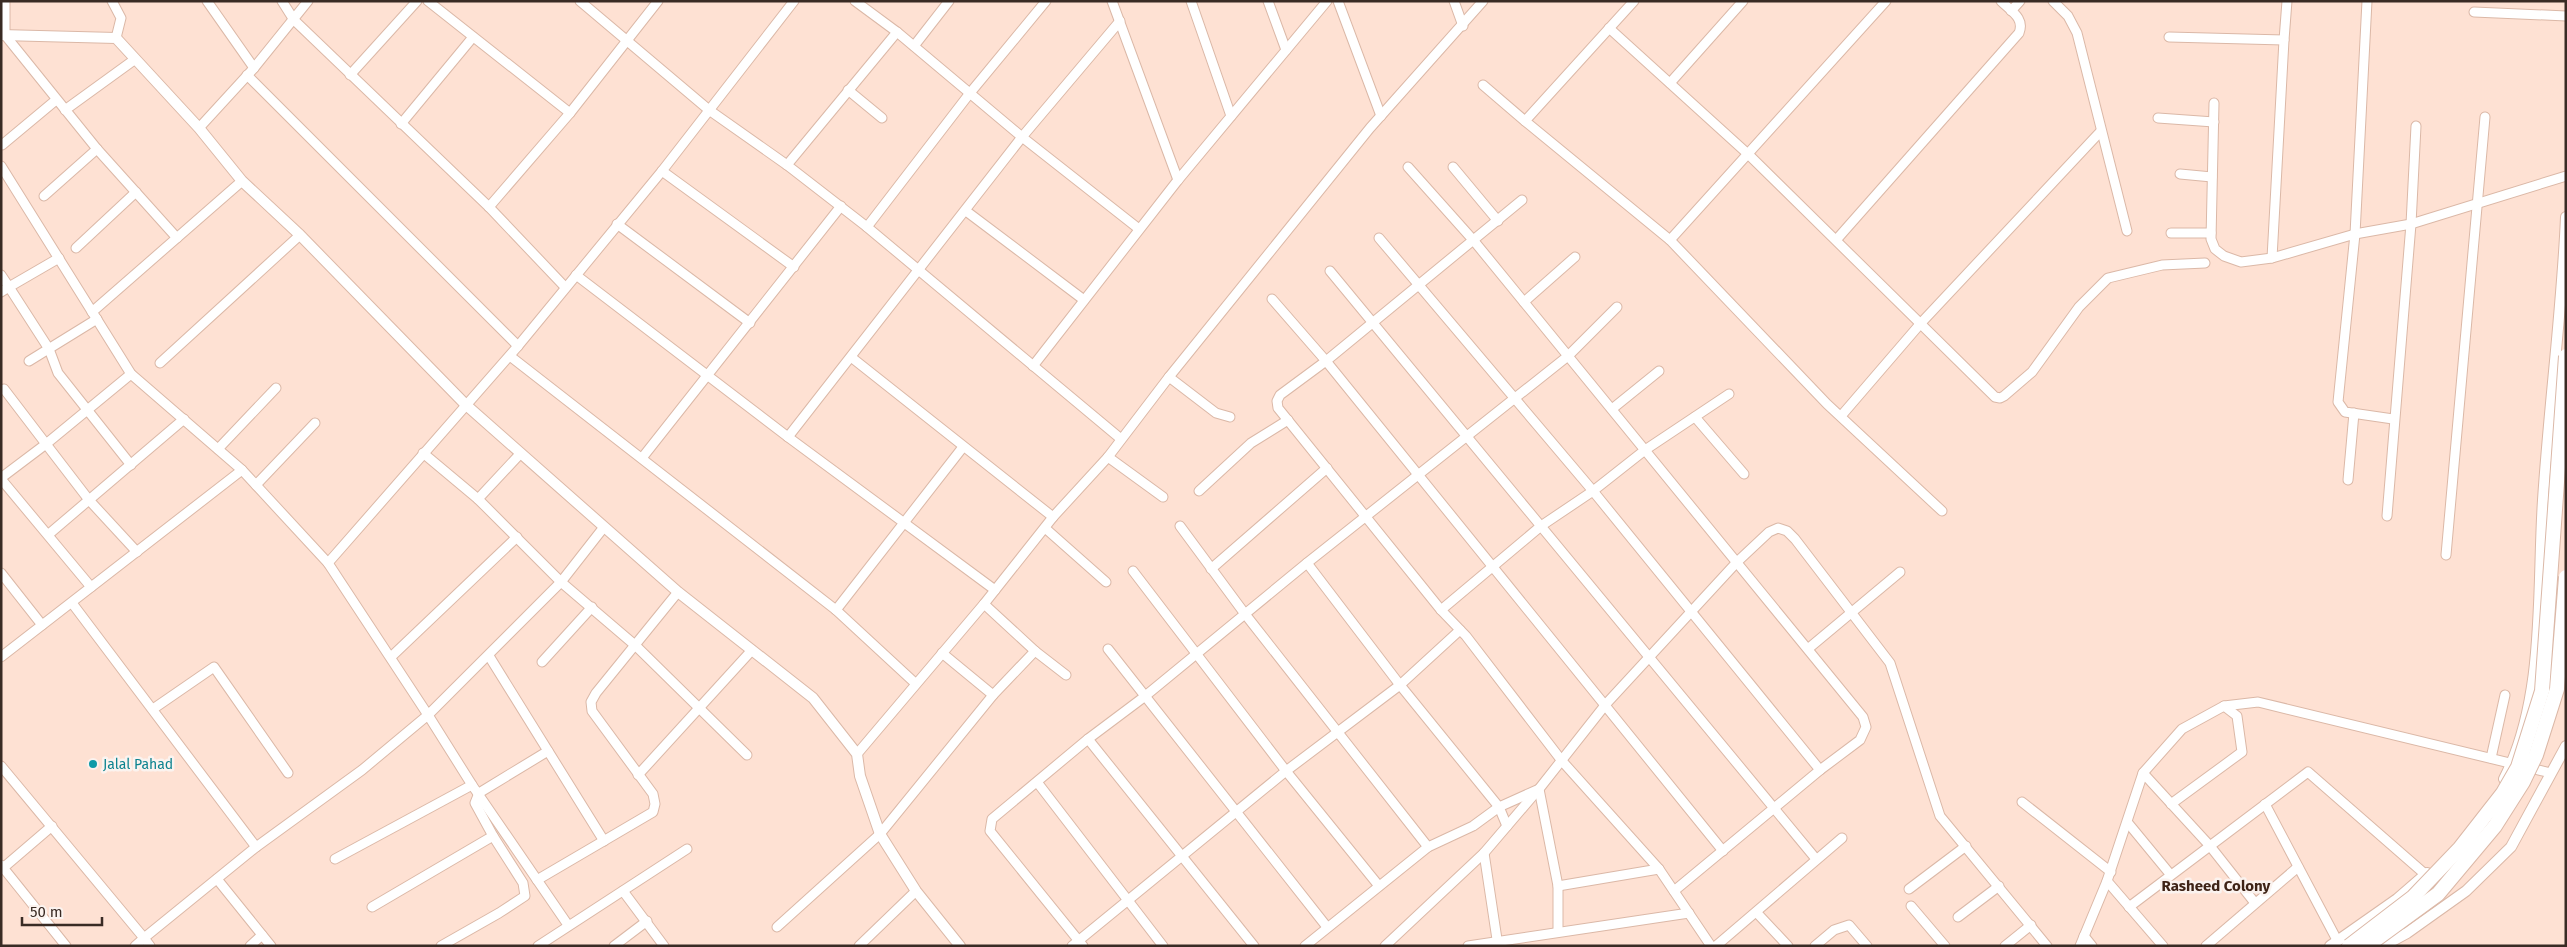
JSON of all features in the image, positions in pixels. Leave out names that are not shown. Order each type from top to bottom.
[{"type":"highway","points":[[2339,944],[2413,897],[2460,848],[2503,793],[2518,767],[2542,691],[2566,356]]},
{"type":"highway","points":[[2367,946],[2438,894],[2495,826],[2523,782],[2536,755],[2557,689],[2566,577]]},
{"type":"street","points":[[4,1],[3,35],[97,149],[177,238]]},
{"type":"street","points":[[112,1],[120,18],[116,38]]},
{"type":"street","points":[[207,1],[254,68]]},
{"type":"street","points":[[282,1],[294,20],[400,124],[489,207],[564,287]]},
{"type":"street","points":[[200,128],[254,68],[308,1]]},
{"type":"street","points":[[350,75],[417,1]]},
{"type":"street","points":[[428,1],[570,113]]},
{"type":"street","points":[[580,1],[709,110],[787,165],[867,227],[1121,439]]},
{"type":"street","points":[[489,207],[570,113],[658,1]]},
{"type":"street","points":[[328,563],[465,404],[510,356],[564,287],[662,171],[794,1]]},
{"type":"street","points":[[855,1],[897,32],[1022,137],[1139,229]]},
{"type":"street","points":[[914,46],[949,1]]},
{"type":"street","points":[[867,227],[970,93],[1046,1]]},
{"type":"street","points":[[1112,1],[1178,180]]},
{"type":"street","points":[[1191,1],[1231,116]]},
{"type":"street","points":[[1268,1],[1286,50]]},
{"type":"street","points":[[1033,366],[1178,180],[1327,1]]},
{"type":"street","points":[[1338,1],[1381,116]]},
{"type":"street","points":[[1454,1],[1463,26]]},
{"type":"street","points":[[856,754],[984,604],[1053,517],[1108,458],[1170,377],[1381,116],[1463,26],[1483,1]]},
{"type":"street","points":[[1525,121],[1634,1]]},
{"type":"street","points":[[1670,83],[1743,1]]},
{"type":"street","points":[[1670,240],[1750,155],[1886,1]]},
{"type":"street","points":[[1837,240],[2019,33],[2020,20],[2001,1]]},
{"type":"street","points":[[2011,10],[2020,1]]},
{"type":"street","points":[[2053,1],[2074,25],[2127,231]]},
{"type":"street","points":[[2272,258],[2287,1]]},
{"type":"street","points":[[2367,1],[2355,234],[2338,402],[2345,412],[2393,419]]},
{"type":"street","points":[[2474,12],[2566,16]]},
{"type":"street","points":[[788,437],[1022,137],[1120,21]]},
{"type":"street","points":[[1609,28],[1750,155],[1995,397],[2000,398],[2032,372],[2079,307],[2108,278],[2162,265],[2205,263]]},
{"type":"street","points":[[787,165],[897,32]]},
{"type":"street","points":[[3,35],[116,38],[134,60],[200,128],[242,181],[300,234],[465,404],[678,592],[813,698],[856,754],[860,776],[880,834],[916,891],[960,946]]},
{"type":"street","points":[[400,124],[473,37]]},
{"type":"street","points":[[2169,37],[2284,40]]},
{"type":"street","points":[[64,110],[134,60]]},
{"type":"street","points":[[247,75],[518,346]]},
{"type":"street","points":[[1483,85],[1670,240],[1841,416],[1942,511]]},
{"type":"street","points":[[848,90],[882,118]]},
{"type":"street","points":[[2,145],[56,100]]},
{"type":"street","points":[[2214,103],[2211,233],[2215,249],[2224,256],[2241,262],[2272,258],[2355,234],[2411,224],[2566,176]]},
{"type":"street","points":[[2446,555],[2475,205],[2485,117]]},
{"type":"street","points":[[2158,118],[2214,122]]},
{"type":"street","points":[[2387,516],[2393,419],[2411,224],[2416,126]]},
{"type":"street","points":[[1841,416],[1921,322],[2101,131]]},
{"type":"street","points":[[44,196],[97,149]]},
{"type":"street","points":[[1,166],[131,374],[242,470],[328,563],[392,656],[472,785],[568,925]]},
{"type":"street","points":[[1408,167],[1474,240],[1864,717],[1866,727],[1860,740],[1820,770],[1674,891]]},
{"type":"street","points":[[1453,167],[1498,220]]},
{"type":"street","points":[[662,171],[794,267]]},
{"type":"street","points":[[2180,174],[2212,177]]},
{"type":"street","points":[[29,361],[49,349],[95,315],[177,238],[242,181]]},
{"type":"street","points":[[76,248],[136,192]]},
{"type":"street","points":[[1522,200],[1326,361],[1280,395],[1277,401],[1278,408],[1441,610],[1460,630],[1562,762],[1659,869],[1711,946]]},
{"type":"street","points":[[642,458],[841,206]]},
{"type":"street","points":[[966,211],[1084,300]]},
{"type":"street","points":[[2265,804],[2339,944],[2398,900],[2445,856],[2480,814],[2505,778],[2512,763],[2526,715],[2536,653],[2543,501],[2566,217]]},
{"type":"street","points":[[617,224],[750,323]]},
{"type":"street","points":[[2171,232],[2211,233]]},
{"type":"street","points":[[160,363],[300,234]]},
{"type":"street","points":[[1379,238],[1593,491],[1820,770]]},
{"type":"street","points":[[1524,302],[1574,257]]},
{"type":"street","points":[[5,289],[59,258]]},
{"type":"street","points":[[1330,271],[1374,322],[1648,658],[1775,807],[1816,859]]},
{"type":"street","points":[[1,275],[5,289],[49,349],[58,373],[131,465]]},
{"type":"street","points":[[576,275],[707,376],[994,590]]},
{"type":"street","points":[[1272,299],[1326,361],[1493,568],[1606,704],[1723,851]]},
{"type":"street","points":[[1460,630],[1400,685],[1286,771],[1181,856],[1078,944],[990,831],[992,819],[1088,739],[1144,697],[1307,563],[1568,356],[1617,307]]},
{"type":"street","points":[[510,356],[836,610],[915,683]]},
{"type":"street","points":[[851,356],[1053,517]]},
{"type":"street","points":[[1612,409],[1660,371]]},
{"type":"street","points":[[91,587],[50,534],[1,478],[46,444],[131,374]]},
{"type":"street","points":[[1170,377],[1216,413],[1230,417]]},
{"type":"street","points":[[218,449],[276,388]]},
{"type":"street","points":[[4,389],[89,500],[137,552]]},
{"type":"street","points":[[1441,610],[1541,526],[1593,491],[1645,450],[1728,394]]},
{"type":"street","points":[[2348,480],[2354,413]]},
{"type":"street","points":[[1695,417],[1744,474]]},
{"type":"street","points":[[50,534],[184,419]]},
{"type":"street","points":[[1199,491],[1251,444],[1288,420]]},
{"type":"street","points":[[256,485],[315,423]]},
{"type":"street","points":[[836,610],[906,523],[963,447]]},
{"type":"street","points":[[423,453],[478,500],[561,582],[636,646],[747,755]]},
{"type":"street","points":[[478,500],[520,454]]},
{"type":"street","points":[[1108,458],[1163,497]]},
{"type":"street","points":[[1211,569],[1327,468]]},
{"type":"street","points":[[1,657],[242,470]]},
{"type":"street","points":[[1180,526],[1245,614],[1340,732],[1428,847]]},
{"type":"street","points":[[135,946],[147,942],[217,879],[256,847],[362,770],[428,715],[561,582],[604,527]]},
{"type":"street","points":[[1044,528],[1106,582]]},
{"type":"street","points":[[1385,946],[1484,852],[1562,762],[1606,704],[1693,612],[1737,562],[1770,532],[1778,528],[1787,530],[1890,663],[1940,816],[2047,946]]},
{"type":"street","points":[[392,656],[517,537]]},
{"type":"street","points":[[1307,563],[1400,685],[1499,807],[1507,826]]},
{"type":"street","points":[[1133,571],[1286,771],[1379,886]]},
{"type":"street","points":[[1809,648],[1900,572]]},
{"type":"street","points":[[1,573],[42,625]]},
{"type":"street","points":[[538,880],[653,812],[655,804],[653,794],[592,711],[591,702],[596,693],[678,592]]},
{"type":"street","points":[[72,603],[256,847]]},
{"type":"street","points":[[984,604],[1035,651],[1066,675]]},
{"type":"street","points":[[542,662],[592,607]]},
{"type":"street","points":[[1108,649],[1327,928]]},
{"type":"street","points":[[638,774],[752,650]]},
{"type":"street","points":[[777,927],[880,834],[993,696],[1035,651]]},
{"type":"street","points":[[942,652],[993,696]]},
{"type":"street","points":[[489,656],[604,840]]},
{"type":"street","points":[[153,709],[214,667],[288,773]]},
{"type":"street","points":[[2490,758],[2505,695]]},
{"type":"street","points":[[2080,946],[2111,872],[2143,773],[2182,729],[2224,706],[2258,702],[2551,774]]},
{"type":"street","points":[[2171,804],[2242,752],[2237,716],[2224,706]]},
{"type":"street","points":[[1088,739],[1254,946]]},
{"type":"street","points":[[2383,946],[2407,933],[2466,891],[2511,846],[2566,746]]},
{"type":"street","points":[[441,946],[500,913],[525,896],[523,883],[493,836],[475,803],[479,793],[548,750]]},
{"type":"street","points":[[1,766],[147,942]]},
{"type":"street","points":[[2129,907],[2170,874],[2308,772],[2426,875]]},
{"type":"street","points":[[2143,773],[2210,846],[2255,903]]},
{"type":"street","points":[[1037,782],[1163,946]]},
{"type":"street","points":[[336,859],[472,785]]},
{"type":"street","points":[[1305,946],[1428,847],[1473,826],[1499,807],[1538,789]]},
{"type":"street","points":[[1538,789],[1558,886],[1558,932]]},
{"type":"street","points":[[2022,802],[2111,872]]},
{"type":"street","points":[[2128,823],[2170,874]]},
{"type":"street","points":[[52,826],[2,866],[66,946]]},
{"type":"street","points":[[372,907],[493,836]]},
{"type":"street","points":[[1716,946],[1757,913],[1842,838]]},
{"type":"street","points":[[1909,889],[1966,846]]},
{"type":"street","points":[[538,946],[687,849]]},
{"type":"street","points":[[1484,852],[1498,944]]},
{"type":"street","points":[[2206,946],[2298,867]]},
{"type":"street","points":[[1558,886],[1659,869]]},
{"type":"street","points":[[217,879],[271,946]]},
{"type":"street","points":[[2107,881],[2163,946]]},
{"type":"street","points":[[1958,917],[1999,886]]},
{"type":"street","points":[[623,891],[664,946]]},
{"type":"street","points":[[859,946],[916,891]]},
{"type":"street","points":[[1911,906],[1945,946]]},
{"type":"street","points":[[1468,946],[1498,944],[1558,932],[1688,913]]},
{"type":"street","points":[[1757,913],[1788,946]]},
{"type":"street","points":[[614,946],[647,921]]},
{"type":"street","points":[[1815,946],[1834,930],[1849,925],[1867,946]]},
{"type":"street","points":[[2005,946],[2031,925]]},
{"type":"street","points":[[250,946],[262,935]]},
{"type":"street","points":[[2084,936],[2092,946]]},
{"type":"place","name":"Jalal Pahad","points":[[93,764]]},
{"type":"district","name":"Rasheed Colony","points":[[2216,886]]}]
